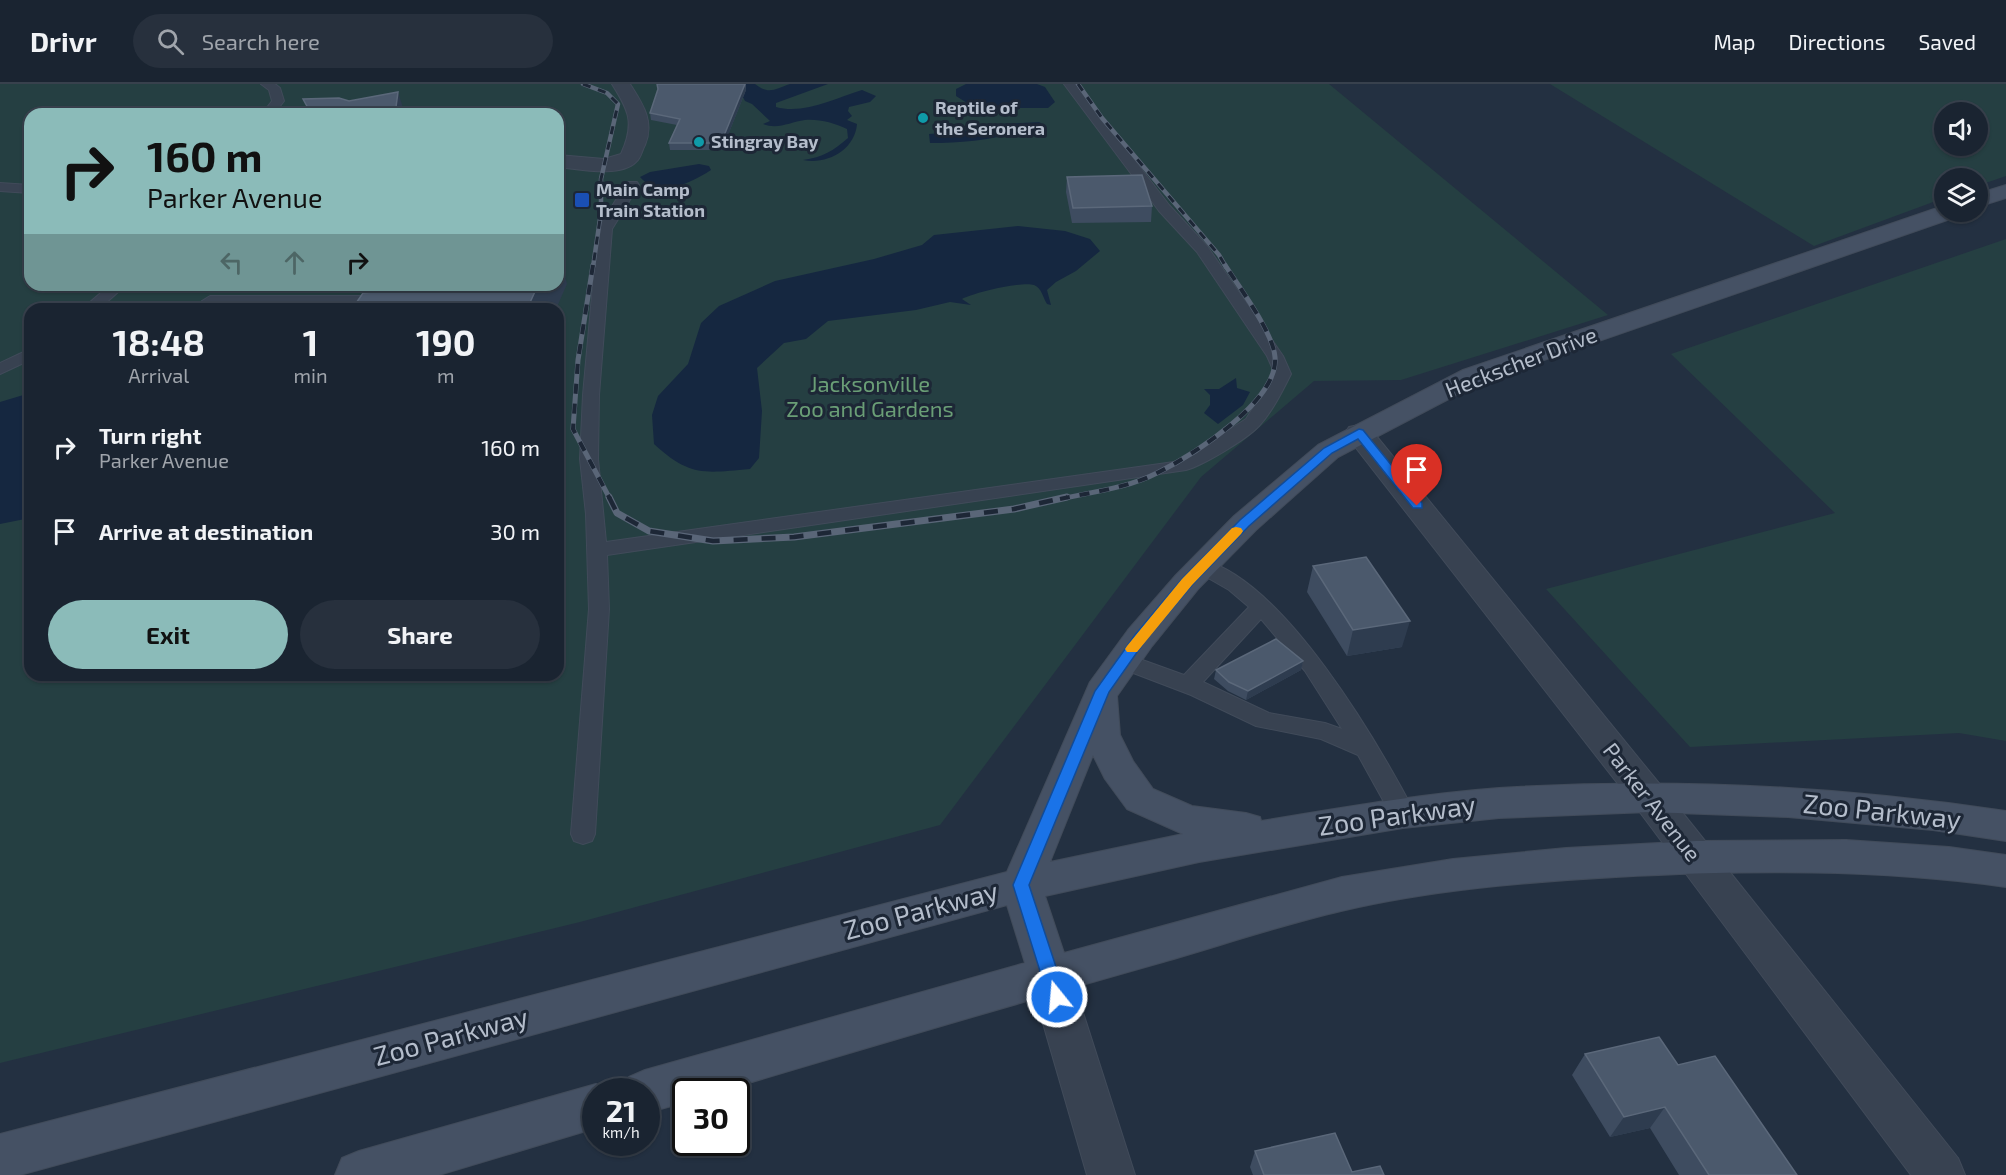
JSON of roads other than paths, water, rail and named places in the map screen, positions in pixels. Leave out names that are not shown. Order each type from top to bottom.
[{"type":"main road","points":[[1988,197],[2006,191]]},
{"type":"main road","name":"Heckscher Drive","points":[[1021,885],[1113,676],[1140,638],[1203,566],[1245,523],[1328,451],[1472,376],[1934,217]]},
{"type":"main road","points":[[1113,676],[1102,735],[1118,769],[1140,799],[1187,820],[1280,833]]},
{"type":"main road","name":"Zoo Parkway","points":[[0,1157],[1021,885],[1199,846],[1403,813],[1499,803],[1649,797],[1799,803],[1933,814],[2006,826]]},
{"type":"main road","name":"Zoo Parkway","points":[[660,1088],[1050,975],[1342,894],[1476,873],[1566,864],[1696,857],[1846,856],[1949,863],[2006,872]]},
{"type":"main road","points":[[1021,885],[1050,975]]},
{"type":"main road","points":[[359,1175],[582,1110]]},
{"type":"street","points":[[564,162],[589,165],[614,164],[629,158],[637,140],[638,111],[621,84]]},
{"type":"street","name":"Parker Avenue","points":[[1359,433],[1649,797],[1941,1175]]},
{"type":"street","points":[[1050,975],[1111,1175]]},
{"type":"lane","points":[[267,84],[274,88],[278,101],[273,108]]},
{"type":"lane","points":[[597,550],[681,536],[1186,465],[1252,423],[1270,398],[1282,374],[1275,356],[1202,249],[1164,208],[1070,84]]},
{"type":"lane","points":[[583,834],[599,609],[597,550],[589,459],[591,395],[605,229],[632,185]]},
{"type":"lane","points":[[0,187],[24,189]]},
{"type":"lane","points":[[97,303],[112,291]]},
{"type":"lane","points":[[208,303],[218,291]]},
{"type":"lane","points":[[305,303],[404,301]]},
{"type":"lane","points":[[0,369],[24,357]]},
{"type":"lane","points":[[1203,566],[1245,592],[1294,640],[1317,669],[1403,813]]},
{"type":"lane","points":[[1188,685],[1260,607]]},
{"type":"lane","points":[[1113,676],[1188,685],[1264,720],[1325,731],[1366,749]]},
{"type":"water","points":[[687,84],[755,84],[768,90],[790,84],[828,84],[776,103],[776,107],[787,109],[808,107],[862,90],[876,96],[870,102],[849,107],[848,111],[852,116],[847,120],[857,124],[851,141],[845,148],[830,158],[812,161],[803,160],[822,155],[837,147],[848,138],[847,129],[827,122],[811,120],[768,126],[763,124],[770,121],[752,104],[745,101],[739,89]]},
{"type":"water","points":[[966,84],[1037,84],[1045,87],[1055,102],[1048,108],[975,108],[956,96],[956,89]]},
{"type":"water","points":[[1041,122],[1028,128],[987,139],[930,143],[929,134],[975,130],[1000,124]]},
{"type":"water","points":[[699,164],[709,166],[711,170],[675,187],[656,187],[640,177],[650,172]]},
{"type":"water","points":[[1018,226],[1065,231],[1090,239],[1100,251],[1076,271],[1047,290],[1051,305],[1047,304],[1037,286],[1028,284],[1009,286],[962,299],[971,305],[950,302],[916,310],[828,321],[806,339],[784,343],[757,368],[762,411],[759,458],[750,469],[709,472],[698,470],[678,462],[654,444],[652,415],[658,396],[688,364],[701,323],[719,306],[775,281],[874,259],[922,245],[934,235]]},
{"type":"water","points":[[1236,378],[1237,388],[1250,392],[1243,405],[1218,424],[1204,413],[1210,405],[1210,395],[1204,389],[1219,389]]},
{"type":"water","points":[[24,395],[24,519],[0,524],[0,402]]},
{"type":"railway","points":[[583,84],[607,93],[618,104],[601,179],[601,212],[593,267]]},
{"type":"railway","points":[[1078,84],[1102,118],[1219,255],[1226,267]]},
{"type":"railway","points":[[593,265],[578,360],[573,429],[610,499]]},
{"type":"railway","points":[[1060,499],[1122,486],[1173,465],[1231,425],[1263,391],[1273,374],[1275,357],[1273,347],[1254,310],[1225,265]]},
{"type":"railway","points":[[610,499],[617,513],[649,531],[713,541],[794,537],[1014,509],[1067,497]]},
{"type":"place","name":"Reptile of the Seronera","points":[[923,118]]},
{"type":"place","name":"Stingray Bay","points":[[699,142]]},
{"type":"place","name":"Main Camp Train Station","points":[[582,200]]},
{"type":"park label","name":"Jacksonville Zoo and Gardens","points":[[870,396]]}]
